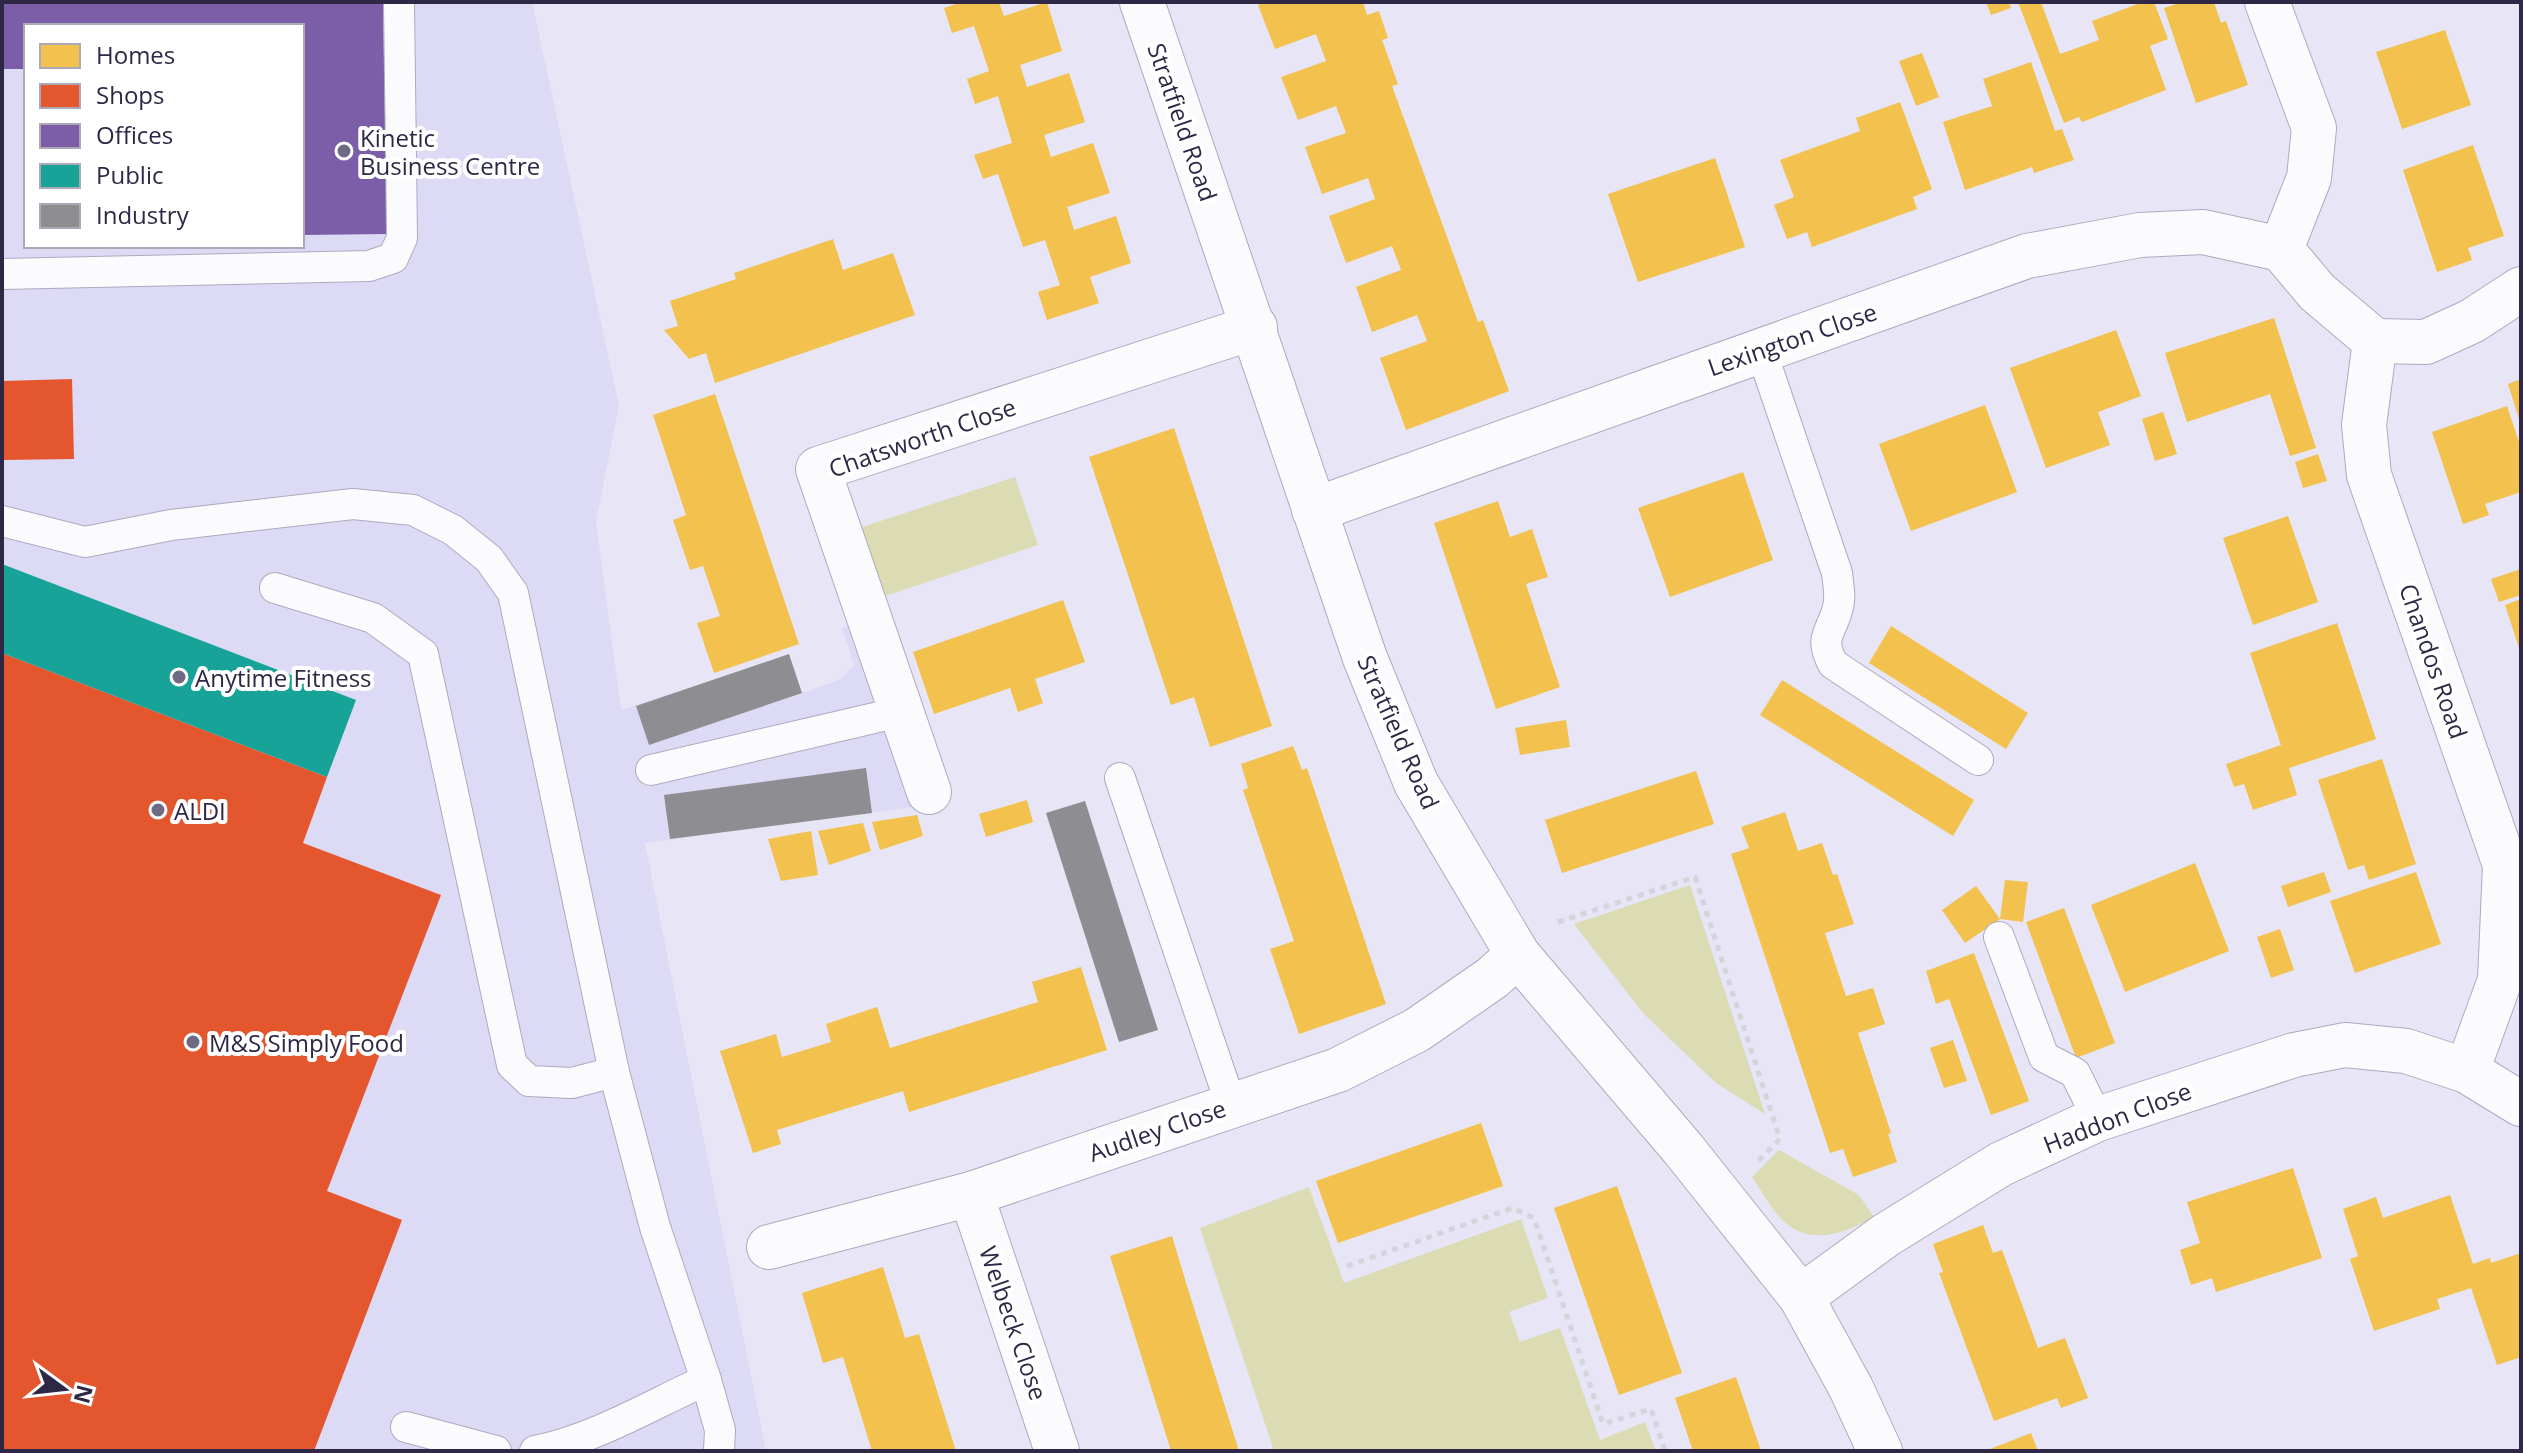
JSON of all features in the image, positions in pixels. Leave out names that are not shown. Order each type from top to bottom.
[{"type":"street","name":"Stratfield Road","points":[[1142,2],[1365,658],[1416,783],[1513,947],[1801,1297],[1851,1388],[1880,1451]]},
{"type":"street","points":[[2267,2],[2314,128],[2309,178],[2281,249],[2317,292],[2375,341],[2426,342],[2472,321],[2521,289]]},
{"type":"street","name":"Lexington Close","points":[[1314,510],[2027,256],[2140,235],[2203,232],[2281,249]]},
{"type":"street","name":"Chatsworth Close","points":[[929,792],[818,469],[1255,327]]},
{"type":"street","name":"Chandos Road","points":[[2375,341],[2364,425],[2369,475],[2505,865],[2500,980],[2467,1071]]},
{"type":"street","name":"Audley Close","points":[[769,1247],[971,1194],[1338,1070],[1417,1030],[1492,978],[1513,947]]},
{"type":"street","name":"Haddon Close","points":[[1801,1297],[1886,1235],[2001,1164],[2098,1119],[2294,1055],[2345,1045],[2406,1051],[2467,1071]]},
{"type":"street","points":[[2467,1071],[2521,1104]]},
{"type":"street","name":"Welbeck Close","points":[[971,1194],[1057,1451]]},
{"type":"lane","points":[[2,274],[369,266],[393,258],[402,238],[399,2]]},
{"type":"lane","points":[[1761,350],[1837,573],[1839,606],[1827,631],[1825,649],[1833,664],[1978,760]]},
{"type":"lane","points":[[2,521],[85,542],[171,525],[353,504],[413,510],[453,530],[489,559],[513,593],[614,1072],[655,1227],[720,1430],[719,1451]]},
{"type":"lane","points":[[275,588],[373,618],[423,654],[512,1065],[529,1081],[572,1083],[614,1072]]},
{"type":"lane","points":[[651,770],[900,712]]},
{"type":"lane","points":[[1120,778],[1231,1105]]},
{"type":"lane","points":[[1999,937],[2044,1057],[2075,1073],[2098,1119]]},
{"type":"lane","points":[[535,1451],[559,1446],[597,1431],[706,1380]]},
{"type":"lane","points":[[406,1427],[496,1451]]},
{"type":"path","points":[[1513,947],[1695,877],[1780,1139],[1722,1198]]},
{"type":"path","points":[[1347,1266],[1512,1208],[1534,1218],[1603,1424],[1651,1409],[1665,1451]]},
{"type":"shaded area","points":[[2,2],[532,2],[619,406],[596,522],[621,710],[770,661],[803,693],[841,679],[854,665],[842,628],[889,612],[951,802],[645,843],[766,1451],[2,1451]]},
{"type":"green space","points":[[1015,477],[1038,545],[879,598],[856,529]]},
{"type":"green space","points":[[1690,885],[1765,1114],[1716,1083],[1643,1013],[1574,924]]},
{"type":"green space","points":[[1779,1150],[1859,1195],[1874,1217],[1827,1235],[1803,1233],[1792,1228],[1777,1214],[1752,1177]]},
{"type":"green space","points":[[1309,1187],[1344,1283],[1521,1219],[1548,1298],[1509,1312],[1520,1342],[1560,1328],[1600,1440],[1645,1422],[1656,1451],[1274,1451],[1200,1228]]},
{"type":"building: Homes","points":[[962,2],[999,2],[1004,16],[1047,2],[1062,51],[1020,65],[1027,87],[1069,73],[1085,122],[1044,135],[1051,157],[1093,143],[1110,193],[1067,207],[1074,230],[1116,216],[1131,263],[1090,277],[1099,303],[1047,320],[1038,292],[1060,285],[1045,240],[1023,247],[998,174],[983,179],[974,155],[1012,143],[998,96],[975,104],[967,79],[989,71],[974,26],[952,33],[944,8]]},
{"type":"building: Homes","points":[[1267,2],[1363,2],[1367,15],[1379,11],[1388,38],[1382,40],[1398,84],[1392,86],[1478,322],[1483,320],[1509,391],[1406,430],[1380,358],[1427,341],[1417,315],[1372,332],[1356,287],[1401,270],[1392,246],[1346,263],[1329,216],[1375,199],[1368,178],[1322,194],[1305,147],[1346,133],[1336,106],[1298,120],[1281,77],[1326,61],[1316,34],[1275,49],[1258,5]]},
{"type":"building: Homes","points":[[1986,2],[2009,2],[2011,8],[1991,15]]},
{"type":"building: Homes","points":[[2018,2],[2041,2],[2060,54],[2099,40],[2092,21],[2143,2],[2154,2],[2168,39],[2150,46],[2166,90],[2082,122],[2079,117],[2064,123]]},
{"type":"building: Homes","points":[[2182,2],[2214,2],[2221,23],[2226,21],[2248,85],[2196,103],[2164,8]]},
{"type":"building: Homes","points":[[2445,30],[2471,105],[2402,129],[2376,52]]},
{"type":"building: Homes","points":[[1922,53],[1939,97],[1916,106],[1899,61]]},
{"type":"building: Homes","points":[[2031,62],[2055,131],[2062,129],[2074,160],[2034,173],[2032,167],[1965,190],[1943,122],[1992,106],[1983,79]]},
{"type":"building: Homes","points":[[1900,102],[1932,189],[1913,197],[1917,209],[1812,247],[1807,232],[1787,239],[1774,205],[1794,197],[1780,160],[1860,131],[1856,118]]},
{"type":"building: Homes","points":[[2473,145],[2504,236],[2468,248],[2472,260],[2437,272],[2403,170]]},
{"type":"building: Homes","points":[[1715,158],[1745,247],[1638,282],[1608,194]]},
{"type":"building: Homes","points":[[833,239],[843,270],[893,253],[915,315],[715,383],[706,353],[689,359],[664,330],[678,326],[670,301],[736,279],[734,273]]},
{"type":"building: Homes","points":[[2274,318],[2316,448],[2290,456],[2270,394],[2187,422],[2165,353]]},
{"type":"building: Homes","points":[[2116,330],[2141,396],[2098,412],[2110,445],[2046,468],[2010,368]]},
{"type":"building: Homes","points":[[2521,379],[2521,422],[2520,422],[2508,384]]},
{"type":"building: Homes","points":[[715,394],[799,644],[714,673],[697,623],[720,616],[703,566],[690,570],[673,520],[686,515],[653,415]]},
{"type":"building: Homes","points":[[1985,405],[2017,492],[1911,531],[1879,444]]},
{"type":"building: Homes","points":[[2507,406],[2521,448],[2521,492],[2485,504],[2489,515],[2463,524],[2432,432]]},
{"type":"building: Homes","points":[[2163,412],[2177,454],[2155,461],[2142,419]]},
{"type":"building: Homes","points":[[1174,428],[1272,726],[1210,747],[1194,697],[1171,705],[1089,457]]},
{"type":"building: Homes","points":[[2318,454],[2327,481],[2303,488],[2295,462]]},
{"type":"building: Homes","points":[[1743,472],[1773,560],[1670,597],[1638,508]]},
{"type":"building: Homes","points":[[1498,501],[1510,537],[1532,529],[1548,577],[1526,584],[1560,687],[1496,709],[1434,523]]},
{"type":"building: Homes","points":[[2288,516],[2318,602],[2253,625],[2223,538]]},
{"type":"building: Homes","points":[[2521,569],[2521,595],[2499,602],[2491,579]]},
{"type":"building: Homes","points":[[2521,599],[2521,651],[2520,651],[2505,605]]},
{"type":"building: Homes","points":[[1063,600],[1085,662],[1035,679],[1043,703],[1018,712],[1010,688],[934,714],[913,652]]},
{"type":"building: Homes","points":[[2337,623],[2376,739],[2289,768],[2297,795],[2253,810],[2244,784],[2234,787],[2226,764],[2281,745],[2250,653]]},
{"type":"building: Homes","points":[[1891,626],[2028,713],[2006,749],[1869,663]]},
{"type":"building: Homes","points":[[1782,680],[1974,800],[1953,836],[1760,715]]},
{"type":"building: Homes","points":[[1566,720],[1570,747],[1520,755],[1515,728]]},
{"type":"building: Homes","points":[[1293,746],[1302,770],[1307,768],[1386,1004],[1299,1034],[1270,949],[1294,941],[1243,790],[1248,788],[1241,764]]},
{"type":"building: Homes","points":[[2382,759],[2416,864],[2369,880],[2364,865],[2348,870],[2318,780]]},
{"type":"building: Homes","points":[[1696,771],[1714,824],[1562,873],[1545,820]]},
{"type":"building: Homes","points":[[1027,800],[1033,822],[986,837],[979,814]]},
{"type":"building: Homes","points":[[1785,812],[1798,851],[1822,843],[1833,875],[1837,874],[1854,924],[1825,933],[1846,996],[1873,988],[1885,1024],[1858,1033],[1891,1133],[1888,1134],[1897,1162],[1853,1177],[1843,1149],[1830,1153],[1731,854],[1749,848],[1741,827]]},
{"type":"building: Homes","points":[[917,815],[923,836],[880,850],[872,822]]},
{"type":"building: Homes","points":[[863,823],[871,851],[829,865],[818,831]]},
{"type":"building: Homes","points":[[811,831],[818,875],[781,881],[768,839]]},
{"type":"building: Homes","points":[[2195,863],[2229,951],[2125,992],[2091,905]]},
{"type":"building: Homes","points":[[2324,872],[2331,892],[2288,907],[2281,886]]},
{"type":"building: Homes","points":[[2416,872],[2441,944],[2355,973],[2330,901]]},
{"type":"building: Homes","points":[[2005,880],[2028,882],[2023,922],[2000,919]]},
{"type":"building: Homes","points":[[1976,886],[2000,919],[1965,943],[1942,910]]},
{"type":"building: Homes","points":[[2064,908],[2115,1043],[2076,1058],[2026,922]]},
{"type":"building: Homes","points":[[2280,929],[2294,970],[2271,978],[2257,937]]},
{"type":"building: Homes","points":[[1974,953],[2029,1101],[1991,1115],[1949,999],[1936,1004],[1926,971]]},
{"type":"building: Homes","points":[[1081,967],[1107,1050],[909,1112],[903,1091],[777,1130],[781,1144],[753,1153],[720,1051],[776,1034],[782,1057],[831,1042],[826,1024],[877,1007],[890,1048],[1038,1002],[1032,982]]},
{"type":"building: Homes","points":[[1953,1040],[1967,1081],[1944,1088],[1930,1048]]},
{"type":"building: Homes","points":[[1481,1123],[1503,1186],[1338,1243],[1316,1181]]},
{"type":"building: Homes","points":[[2293,1168],[2322,1258],[2216,1292],[2212,1278],[2191,1285],[2180,1250],[2200,1243],[2187,1202]]},
{"type":"building: Homes","points":[[1617,1186],[1682,1373],[1619,1395],[1554,1208]]},
{"type":"building: Homes","points":[[2450,1195],[2473,1264],[2490,1258],[2491,1263],[2521,1253],[2521,1357],[2497,1365],[2471,1288],[2437,1299],[2440,1309],[2374,1331],[2350,1259],[2358,1256],[2343,1209],[2376,1197],[2383,1218]]},
{"type":"building: Homes","points":[[1983,1225],[1993,1253],[2002,1250],[2038,1348],[2065,1338],[2088,1398],[2061,1408],[2057,1398],[1994,1421],[1939,1273],[1943,1272],[1933,1244]]},
{"type":"building: Homes","points":[[1172,1236],[1239,1451],[1171,1451],[1110,1256]]},
{"type":"building: Homes","points":[[883,1267],[905,1338],[919,1334],[956,1451],[872,1451],[843,1357],[823,1363],[802,1293]]},
{"type":"building: Homes","points":[[1736,1377],[1761,1451],[1693,1451],[1675,1398]]},
{"type":"building: Homes","points":[[2031,1433],[2038,1451],[1985,1451]]},
{"type":"building: Shops","points":[[72,379],[74,459],[2,460],[2,381]]},
{"type":"building: Shops","points":[[2,653],[327,777],[303,843],[441,895],[327,1191],[402,1220],[314,1451],[2,1451]]},
{"type":"building: Offices","name":"Kinetic Business Centre","points":[[2,2],[383,2],[387,234],[304,235],[304,24],[24,24],[24,69],[2,69]]},
{"type":"building: Public","name":"Anytime Fitness","points":[[2,564],[356,700],[327,777],[2,653]]},
{"type":"building: Industry","points":[[789,654],[802,693],[649,745],[636,706]]},
{"type":"building: Industry","points":[[866,768],[872,813],[670,839],[664,795]]},
{"type":"building: Industry","points":[[1085,801],[1158,1030],[1119,1042],[1046,813]]},
{"type":"place","name":"Kinetic Business Centre","points":[[344,151]]},
{"type":"place","name":"Anytime Fitness","points":[[179,677]]},
{"type":"place","name":"ALDI","points":[[158,810]]},
{"type":"place","name":"M&S Simply Food","points":[[193,1042]]}]
